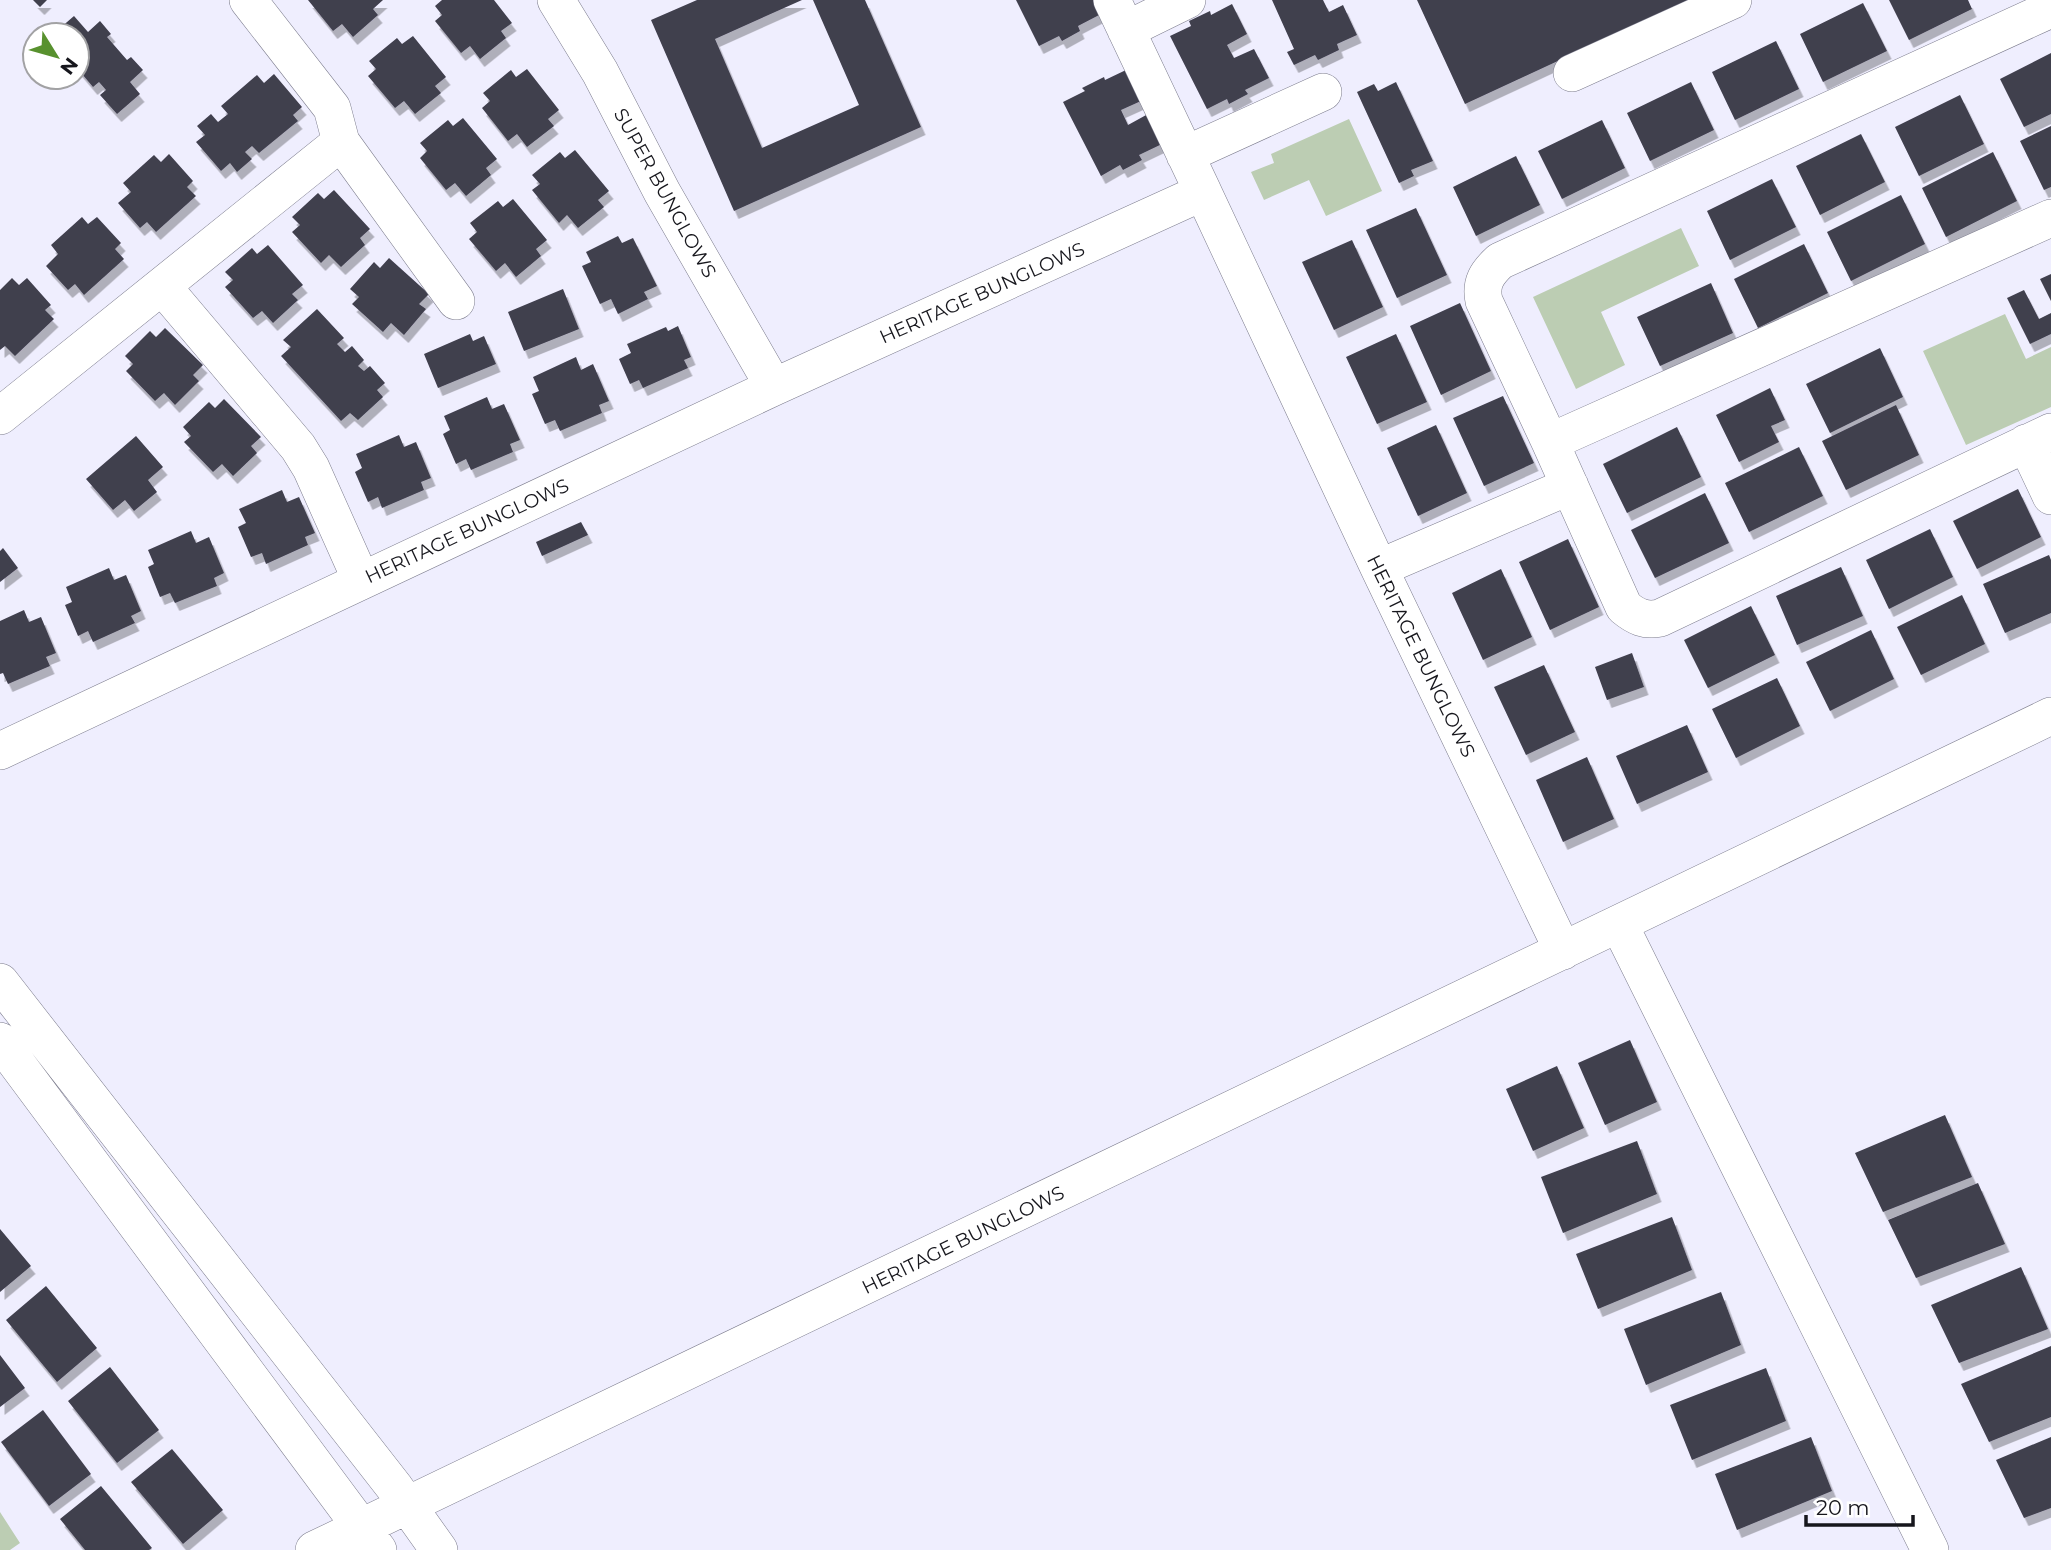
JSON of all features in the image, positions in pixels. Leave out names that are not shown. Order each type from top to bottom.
[{"type":"street","points":[[248,0],[332,108],[341,142],[456,301]]},
{"type":"street","name":"SUPER BUNGLOWS","points":[[556,0],[600,72],[662,192],[774,387]]},
{"type":"street","points":[[1187,0],[1119,15],[1203,192]]},
{"type":"street","points":[[1572,73],[1733,0]]},
{"type":"street","points":[[2051,9],[1500,261],[1490,270],[1483,283],[1482,293],[1624,607],[1635,616],[1650,620],[1660,618],[2039,438],[2051,496]]},
{"type":"street","points":[[1185,155],[1323,92]]},
{"type":"street","points":[[0,416],[341,142]]},
{"type":"street","name":"HERITAGE BUNGLOWS","points":[[0,751],[774,387],[1203,192],[1379,568],[1563,951]]},
{"type":"street","points":[[1550,442],[2051,218]]},
{"type":"street","points":[[162,286],[298,447],[311,467],[361,580]]},
{"type":"street","points":[[1379,568],[1570,486]]},
{"type":"street","name":"HERITAGE BUNGLOWS","points":[[314,1550],[370,1539],[408,1506],[1619,924],[2047,729]]},
{"type":"street","points":[[1619,924],[1930,1550]]},
{"type":"street","points":[[0,982],[408,1506],[439,1550]]},
{"type":"street","points":[[0,1041],[370,1539]]},
{"type":"green space","points":[[1349,119],[1382,191],[1326,216],[1309,180],[1264,200],[1251,172],[1274,163],[1271,154]]},
{"type":"green space","points":[[1681,228],[1699,266],[1601,312],[1625,365],[1576,389],[1533,297]]},
{"type":"green space","points":[[2005,314],[2026,359],[2051,347],[2051,407],[1966,445],[1923,351]]},
{"type":"green space","points":[[0,1512],[20,1543],[10,1550],[0,1550]]},
{"type":"building","points":[[33,0],[47,0],[40,7]]},
{"type":"building","points":[[308,0],[383,0],[373,9],[378,15],[353,37],[342,24],[333,31]]},
{"type":"building","points":[[442,0],[494,0],[512,23],[501,31],[506,38],[480,59],[470,46],[461,53],[435,21],[442,15],[435,6]]},
{"type":"building","points":[[697,0],[802,0],[715,39],[762,148],[859,105],[813,0],[865,0],[921,127],[734,211],[651,20]]},
{"type":"building","points":[[1016,0],[1093,0],[1101,14],[1078,26],[1080,31],[1062,41],[1059,36],[1039,46]]},
{"type":"building","points":[[1272,0],[1323,0],[1329,12],[1343,5],[1357,35],[1337,44],[1339,50],[1318,60],[1315,55],[1294,65],[1287,52],[1294,49]]},
{"type":"building","points":[[1417,0],[1689,0],[1465,104]]},
{"type":"building","points":[[1889,0],[1968,0],[1972,9],[1909,40]]},
{"type":"building","points":[[1863,3],[1887,51],[1823,82],[1800,34]]},
{"type":"building","points":[[1232,4],[1247,34],[1227,45],[1234,58],[1254,49],[1269,78],[1245,90],[1248,94],[1229,104],[1227,99],[1207,109],[1170,36],[1191,26],[1189,21],[1210,11],[1211,15]]},
{"type":"building","points":[[100,21],[111,34],[107,37],[127,60],[131,57],[143,70],[130,82],[140,94],[117,114],[100,95],[106,90],[99,82],[93,87],[91,29]]},
{"type":"building","points":[[413,36],[446,77],[435,86],[441,93],[415,114],[404,101],[395,108],[368,76],[376,69],[369,61],[397,38],[402,44]]},
{"type":"building","points":[[1776,41],[1799,89],[1735,120],[1712,72]]},
{"type":"building","points":[[2051,53],[2051,114],[2024,127],[2000,79]]},
{"type":"building","points":[[527,69],[559,110],[548,119],[554,126],[527,147],[517,134],[508,141],[482,108],[490,101],[483,93],[511,70],[516,77]]},
{"type":"building","points":[[1126,70],[1141,101],[1121,110],[1128,125],[1148,114],[1162,144],[1139,155],[1142,160],[1123,170],[1120,165],[1101,176],[1063,102],[1085,91],[1082,88]]},
{"type":"building","points":[[274,74],[302,107],[293,115],[298,121],[259,153],[252,146],[245,152],[252,159],[237,172],[230,163],[221,171],[196,142],[205,135],[197,126],[211,114],[218,122],[228,114],[221,106],[257,75],[264,83]]},
{"type":"building","points":[[1396,82],[1433,161],[1411,170],[1414,176],[1399,183],[1357,92],[1374,84],[1378,91]]},
{"type":"building","points":[[1691,82],[1714,130],[1650,161],[1627,113]]},
{"type":"building","points":[[1960,95],[1984,144],[1919,176],[1895,127]]},
{"type":"building","points":[[463,118],[497,159],[486,168],[491,175],[466,196],[455,183],[446,190],[420,158],[427,151],[420,143],[448,120],[453,126]]},
{"type":"building","points":[[1602,120],[1625,168],[1562,199],[1538,151]]},
{"type":"building","points":[[2051,126],[2051,187],[2044,190],[2020,141]]},
{"type":"building","points":[[1861,134],[1885,182],[1820,215],[1796,166]]},
{"type":"building","points":[[575,150],[609,191],[598,200],[604,207],[578,228],[567,215],[559,223],[532,190],[540,184],[532,175],[560,152],[565,158]]},
{"type":"building","points":[[1993,152],[2017,201],[1946,237],[1922,188]]},
{"type":"building","points":[[169,154],[193,181],[187,187],[196,196],[156,232],[147,222],[140,228],[118,203],[131,192],[123,183],[154,155],[161,162]]},
{"type":"building","points":[[1516,156],[1540,205],[1476,236],[1453,187]]},
{"type":"building","points":[[1772,179],[1796,227],[1730,260],[1707,211]]},
{"type":"building","points":[[334,190],[370,229],[360,238],[365,245],[341,267],[329,255],[321,263],[292,232],[300,225],[292,217],[318,193],[324,199]]},
{"type":"building","points":[[1901,195],[1925,244],[1851,281],[1827,232]]},
{"type":"building","points":[[513,199],[547,240],[536,249],[541,256],[516,277],[505,263],[496,271],[469,239],[477,232],[470,223],[498,201],[503,207]]},
{"type":"building","points":[[1416,208],[1447,275],[1397,298],[1366,230]]},
{"type":"building","points":[[82,217],[88,224],[97,217],[121,243],[115,249],[124,259],[84,295],[75,284],[68,290],[46,266],[58,254],[51,245]]},
{"type":"building","points":[[618,236],[622,243],[633,238],[657,286],[644,292],[648,299],[618,314],[611,299],[600,304],[582,266],[591,262],[586,252]]},
{"type":"building","points":[[1352,240],[1383,307],[1334,330],[1302,262]]},
{"type":"building","points":[[1804,244],[1828,293],[1758,328],[1734,279]]},
{"type":"building","points":[[268,245],[303,285],[292,294],[298,300],[273,323],[262,311],[253,318],[225,287],[233,280],[225,272],[252,248],[257,254]]},
{"type":"building","points":[[389,258],[429,294],[419,304],[426,309],[404,335],[391,323],[383,332],[352,304],[359,297],[350,289],[374,262],[380,268]]},
{"type":"building","points":[[2051,274],[2051,301],[2040,279]]},
{"type":"building","points":[[12,278],[19,285],[27,278],[51,305],[45,310],[54,319],[15,356],[5,346],[0,350],[0,290]]},
{"type":"building","points":[[1711,283],[1733,333],[1660,366],[1637,317]]},
{"type":"building","points":[[563,289],[579,329],[524,351],[508,312]]},
{"type":"building","points":[[2024,290],[2039,319],[2051,313],[2051,334],[2030,344],[2007,298]]},
{"type":"building","points":[[1460,303],[1491,371],[1441,395],[1410,326]]},
{"type":"building","points":[[317,309],[344,338],[337,344],[345,352],[352,346],[364,360],[358,366],[364,371],[370,366],[385,383],[377,390],[383,397],[358,420],[350,413],[341,421],[281,356],[291,347],[283,340]]},
{"type":"building","points":[[678,326],[691,357],[684,360],[688,368],[643,388],[639,380],[630,384],[619,359],[631,353],[627,344],[666,327],[668,331]]},
{"type":"building","points":[[165,328],[203,365],[193,375],[199,381],[175,405],[164,393],[155,401],[126,371],[133,364],[125,356],[150,331],[156,337]]},
{"type":"building","points":[[470,334],[473,341],[484,336],[496,364],[438,388],[424,354]]},
{"type":"building","points":[[1396,334],[1427,402],[1377,424],[1346,357]]},
{"type":"building","points":[[1880,348],[1903,397],[1830,433],[1806,384]]},
{"type":"building","points":[[576,357],[581,370],[593,364],[609,401],[599,405],[602,413],[560,431],[555,420],[545,424],[532,394],[539,391],[533,377]]},
{"type":"building","points":[[1770,388],[1785,420],[1771,426],[1779,442],[1739,462],[1716,415]]},
{"type":"building","points":[[1503,396],[1534,463],[1484,486],[1453,418]]},
{"type":"building","points":[[487,397],[492,409],[504,404],[520,440],[510,444],[513,452],[471,470],[466,459],[456,464],[443,434],[450,430],[444,416]]},
{"type":"building","points":[[224,399],[261,437],[251,446],[257,453],[233,476],[222,464],[213,472],[184,442],[191,436],[183,427],[209,402],[215,408]]},
{"type":"building","points":[[1896,405],[1919,455],[1846,490],[1822,441]]},
{"type":"building","points":[[1436,425],[1467,493],[1418,516],[1387,448]]},
{"type":"building","points":[[1677,427],[1701,477],[1627,513],[1603,464]]},
{"type":"building","points":[[399,435],[404,447],[416,442],[431,478],[421,482],[424,490],[382,508],[378,497],[368,502],[355,472],[362,468],[356,454]]},
{"type":"building","points":[[136,436],[163,467],[148,480],[157,492],[134,511],[125,500],[113,510],[86,479]]},
{"type":"building","points":[[1799,447],[1823,496],[1749,532],[1725,483]]},
{"type":"building","points":[[2018,489],[2041,537],[1977,569],[1953,521]]},
{"type":"building","points":[[282,490],[287,502],[299,497],[315,533],[305,537],[308,545],[266,564],[262,553],[251,557],[238,527],[246,523],[239,509]]},
{"type":"building","points":[[1705,493],[1729,543],[1655,578],[1631,530]]},
{"type":"building","points":[[581,522],[588,535],[542,556],[536,542]]},
{"type":"building","points":[[1930,529],[1953,577],[1889,609],[1866,560]]},
{"type":"building","points":[[191,531],[196,543],[209,537],[224,573],[214,578],[217,586],[175,603],[170,593],[160,597],[148,567],[154,564],[148,550]]},
{"type":"building","points":[[1568,539],[1599,607],[1550,630],[1519,562]]},
{"type":"building","points":[[3,548],[18,568],[0,582],[0,551]]},
{"type":"building","points":[[2049,555],[2051,613],[2005,633],[1983,584]]},
{"type":"building","points":[[1841,567],[1863,616],[1797,645],[1776,596]]},
{"type":"building","points":[[109,568],[114,580],[126,575],[141,611],[131,616],[135,623],[93,642],[88,631],[78,636],[65,605],[72,602],[66,587]]},
{"type":"building","points":[[1501,569],[1532,637],[1483,660],[1452,593]]},
{"type":"building","points":[[1962,595],[1985,644],[1921,675],[1897,627]]},
{"type":"building","points":[[1751,606],[1775,655],[1708,688],[1684,640]]},
{"type":"building","points":[[24,610],[29,622],[41,617],[56,653],[46,657],[50,666],[8,684],[3,673],[0,674],[0,621]]},
{"type":"building","points":[[1871,630],[1894,679],[1830,711],[1806,662]]},
{"type":"building","points":[[1632,653],[1644,687],[1607,700],[1595,667]]},
{"type":"building","points":[[1544,665],[1575,732],[1526,755],[1494,687]]},
{"type":"building","points":[[1777,678],[1800,726],[1736,758],[1712,709]]},
{"type":"building","points":[[1687,725],[1708,772],[1637,804],[1616,756]]},
{"type":"building","points":[[1587,757],[1614,819],[1563,842],[1536,780]]},
{"type":"building","points":[[1630,1040],[1657,1102],[1605,1125],[1578,1063]]},
{"type":"building","points":[[1557,1066],[1584,1128],[1533,1151],[1506,1089]]},
{"type":"building","points":[[1945,1115],[1972,1177],[1883,1212],[1855,1153]]},
{"type":"building","points":[[1637,1141],[1657,1194],[1563,1233],[1541,1177]]},
{"type":"building","points":[[1978,1183],[2005,1244],[1916,1278],[1888,1220]]},
{"type":"building","points":[[1672,1217],[1692,1270],[1598,1309],[1576,1254]]},
{"type":"building","points":[[0,1229],[31,1266],[0,1292]]},
{"type":"building","points":[[2021,1267],[2048,1329],[1959,1363],[1931,1305]]},
{"type":"building","points":[[46,1286],[97,1348],[57,1382],[6,1320]]},
{"type":"building","points":[[1721,1292],[1741,1345],[1646,1385],[1624,1329]]},
{"type":"building","points":[[2051,1346],[2051,1417],[1989,1442],[1961,1384]]},
{"type":"building","points":[[0,1355],[25,1388],[0,1407]]},
{"type":"building","points":[[110,1367],[159,1430],[117,1463],[68,1401]]},
{"type":"building","points":[[1766,1368],[1786,1421],[1692,1460],[1670,1405]]},
{"type":"building","points":[[43,1410],[91,1474],[49,1506],[1,1442]]},
{"type":"building","points":[[1811,1437],[1832,1491],[1737,1530],[1715,1474]]},
{"type":"building","points":[[2051,1437],[2051,1508],[2024,1518],[1996,1460]]},
{"type":"building","points":[[172,1449],[223,1510],[183,1544],[131,1482]]},
{"type":"building","points":[[101,1486],[152,1548],[85,1550],[60,1519]]}]
